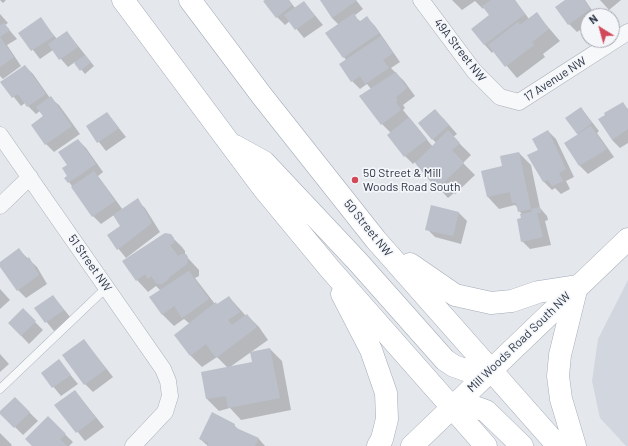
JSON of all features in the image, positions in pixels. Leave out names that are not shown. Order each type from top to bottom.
[{"type":"main road","points":[[123,0],[227,142],[330,269],[486,446]]},
{"type":"main road","name":"50 Street NW","points":[[190,0],[262,96],[376,240],[558,446]]},
{"type":"main road","points":[[227,142],[264,162],[358,262],[445,360],[464,371],[474,373],[490,370]]},
{"type":"main road","name":"Mill Woods Road South NW","points":[[412,446],[577,286],[628,239]]},
{"type":"main road","points":[[376,240],[435,283],[455,295],[477,301],[491,303],[512,301],[538,292],[577,286],[560,355],[558,376],[561,399],[575,446]]},
{"type":"main road","points":[[330,269],[371,350],[384,387],[387,419],[382,439],[378,446]]},
{"type":"main road","points":[[451,407],[475,407],[486,411],[522,446]]},
{"type":"street","name":"49A Street NW","points":[[421,0],[474,72],[500,97]]},
{"type":"street","name":"17 Avenue NW","points":[[500,97],[519,102],[628,32]]},
{"type":"street","name":"51 Street NW","points":[[0,135],[163,369],[168,381],[170,396],[165,412],[133,446]]},
{"type":"street","points":[[0,206],[30,178]]},
{"type":"lane","points":[[0,390],[106,287]]},
{"type":"shaded area","points":[[628,280],[628,446],[626,446],[600,418],[592,381],[598,339]]},
{"type":"building","points":[[288,0],[292,5],[276,18],[263,1]]},
{"type":"building","points":[[320,0],[355,0],[356,1],[332,18]]},
{"type":"building","points":[[491,0],[514,0],[525,14],[484,45],[471,29],[489,15],[482,6]]},
{"type":"building","points":[[565,0],[584,0],[589,8],[580,8],[580,16],[568,25],[555,7]]},
{"type":"building","points":[[304,1],[315,16],[295,30],[284,15]]},
{"type":"building","points":[[537,12],[549,29],[532,42],[534,45],[505,67],[488,45],[518,22],[520,25]]},
{"type":"building","points":[[354,13],[359,22],[367,16],[379,33],[343,58],[325,33]]},
{"type":"building","points":[[41,17],[54,36],[31,51],[18,33]]},
{"type":"building","points":[[4,23],[10,30],[0,37],[0,25]]},
{"type":"building","points":[[67,31],[78,47],[59,60],[48,44]]},
{"type":"building","points":[[381,36],[393,53],[383,60],[389,68],[365,84],[360,76],[351,82],[339,64]]},
{"type":"building","points":[[0,37],[14,57],[0,67]]},
{"type":"building","points":[[85,55],[91,62],[80,71],[74,63]]},
{"type":"building","points":[[25,65],[46,94],[27,107],[18,94],[12,98],[0,82]]},
{"type":"building","points":[[396,72],[407,88],[396,97],[398,100],[396,102],[401,110],[381,125],[359,96]]},
{"type":"building","points":[[51,96],[72,126],[45,145],[31,125],[43,116],[36,107]]},
{"type":"building","points":[[623,102],[628,110],[628,129],[612,140],[598,119],[605,115],[604,113]]},
{"type":"building","points":[[581,107],[592,123],[577,134],[565,118]]},
{"type":"building","points":[[435,109],[449,125],[432,140],[418,123]]},
{"type":"building","points":[[107,112],[119,128],[97,143],[86,126]]},
{"type":"building","points":[[409,117],[427,139],[404,157],[387,135]]},
{"type":"building","points":[[591,126],[607,149],[579,166],[564,143]]},
{"type":"building","points":[[448,130],[460,143],[452,150],[464,163],[443,183],[442,182],[435,187],[415,163]]},
{"type":"building","points":[[548,130],[566,169],[559,173],[563,181],[552,186],[548,180],[543,182],[527,155],[538,150],[532,139]]},
{"type":"building","points":[[78,139],[96,164],[68,183],[64,178],[67,176],[62,168],[67,165],[58,152]]},
{"type":"building","points":[[519,152],[531,209],[518,212],[516,203],[512,203],[510,192],[487,197],[481,171],[502,166],[500,156]]},
{"type":"building","points":[[94,171],[115,201],[92,217],[71,187]]},
{"type":"building","points":[[138,198],[152,223],[117,250],[107,235],[120,226],[113,215]]},
{"type":"building","points":[[431,205],[459,212],[453,236],[425,230]]},
{"type":"building","points":[[540,207],[541,213],[537,213],[543,237],[521,242],[517,219],[521,218],[520,214],[532,212],[531,209]]},
{"type":"building","points":[[165,233],[171,234],[174,238],[174,243],[170,245],[178,256],[181,254],[186,254],[188,257],[187,264],[162,284],[157,284],[151,276],[148,279],[145,274],[136,281],[122,261]]},
{"type":"building","points":[[19,248],[27,259],[29,257],[39,275],[17,291],[0,267],[0,262]]},
{"type":"building","points":[[189,271],[209,299],[182,318],[174,306],[162,315],[149,297]]},
{"type":"building","points":[[53,295],[64,310],[45,323],[34,308]]},
{"type":"building","points":[[229,296],[240,312],[228,320],[232,325],[247,314],[257,327],[216,358],[206,344],[190,356],[174,335],[216,302],[217,304]]},
{"type":"building","points":[[23,308],[36,321],[21,336],[8,323]]},
{"type":"building","points":[[84,339],[106,369],[84,385],[62,355]]},
{"type":"building","points":[[270,348],[280,398],[228,408],[226,396],[206,399],[201,372],[252,362],[250,352]]},
{"type":"building","points":[[59,359],[71,375],[52,388],[41,373]]},
{"type":"building","points":[[75,390],[96,418],[76,433],[54,405]]},
{"type":"building","points":[[15,397],[30,412],[14,428],[0,414],[0,411]]},
{"type":"building","points":[[212,412],[235,424],[234,427],[259,438],[255,446],[207,446],[209,443],[199,439]]},
{"type":"building","points":[[48,416],[66,434],[60,439],[67,446],[32,446],[25,439]]},
{"type":"place","name":"50 Street & Mill Woods Road South","points":[[355,180]]}]
